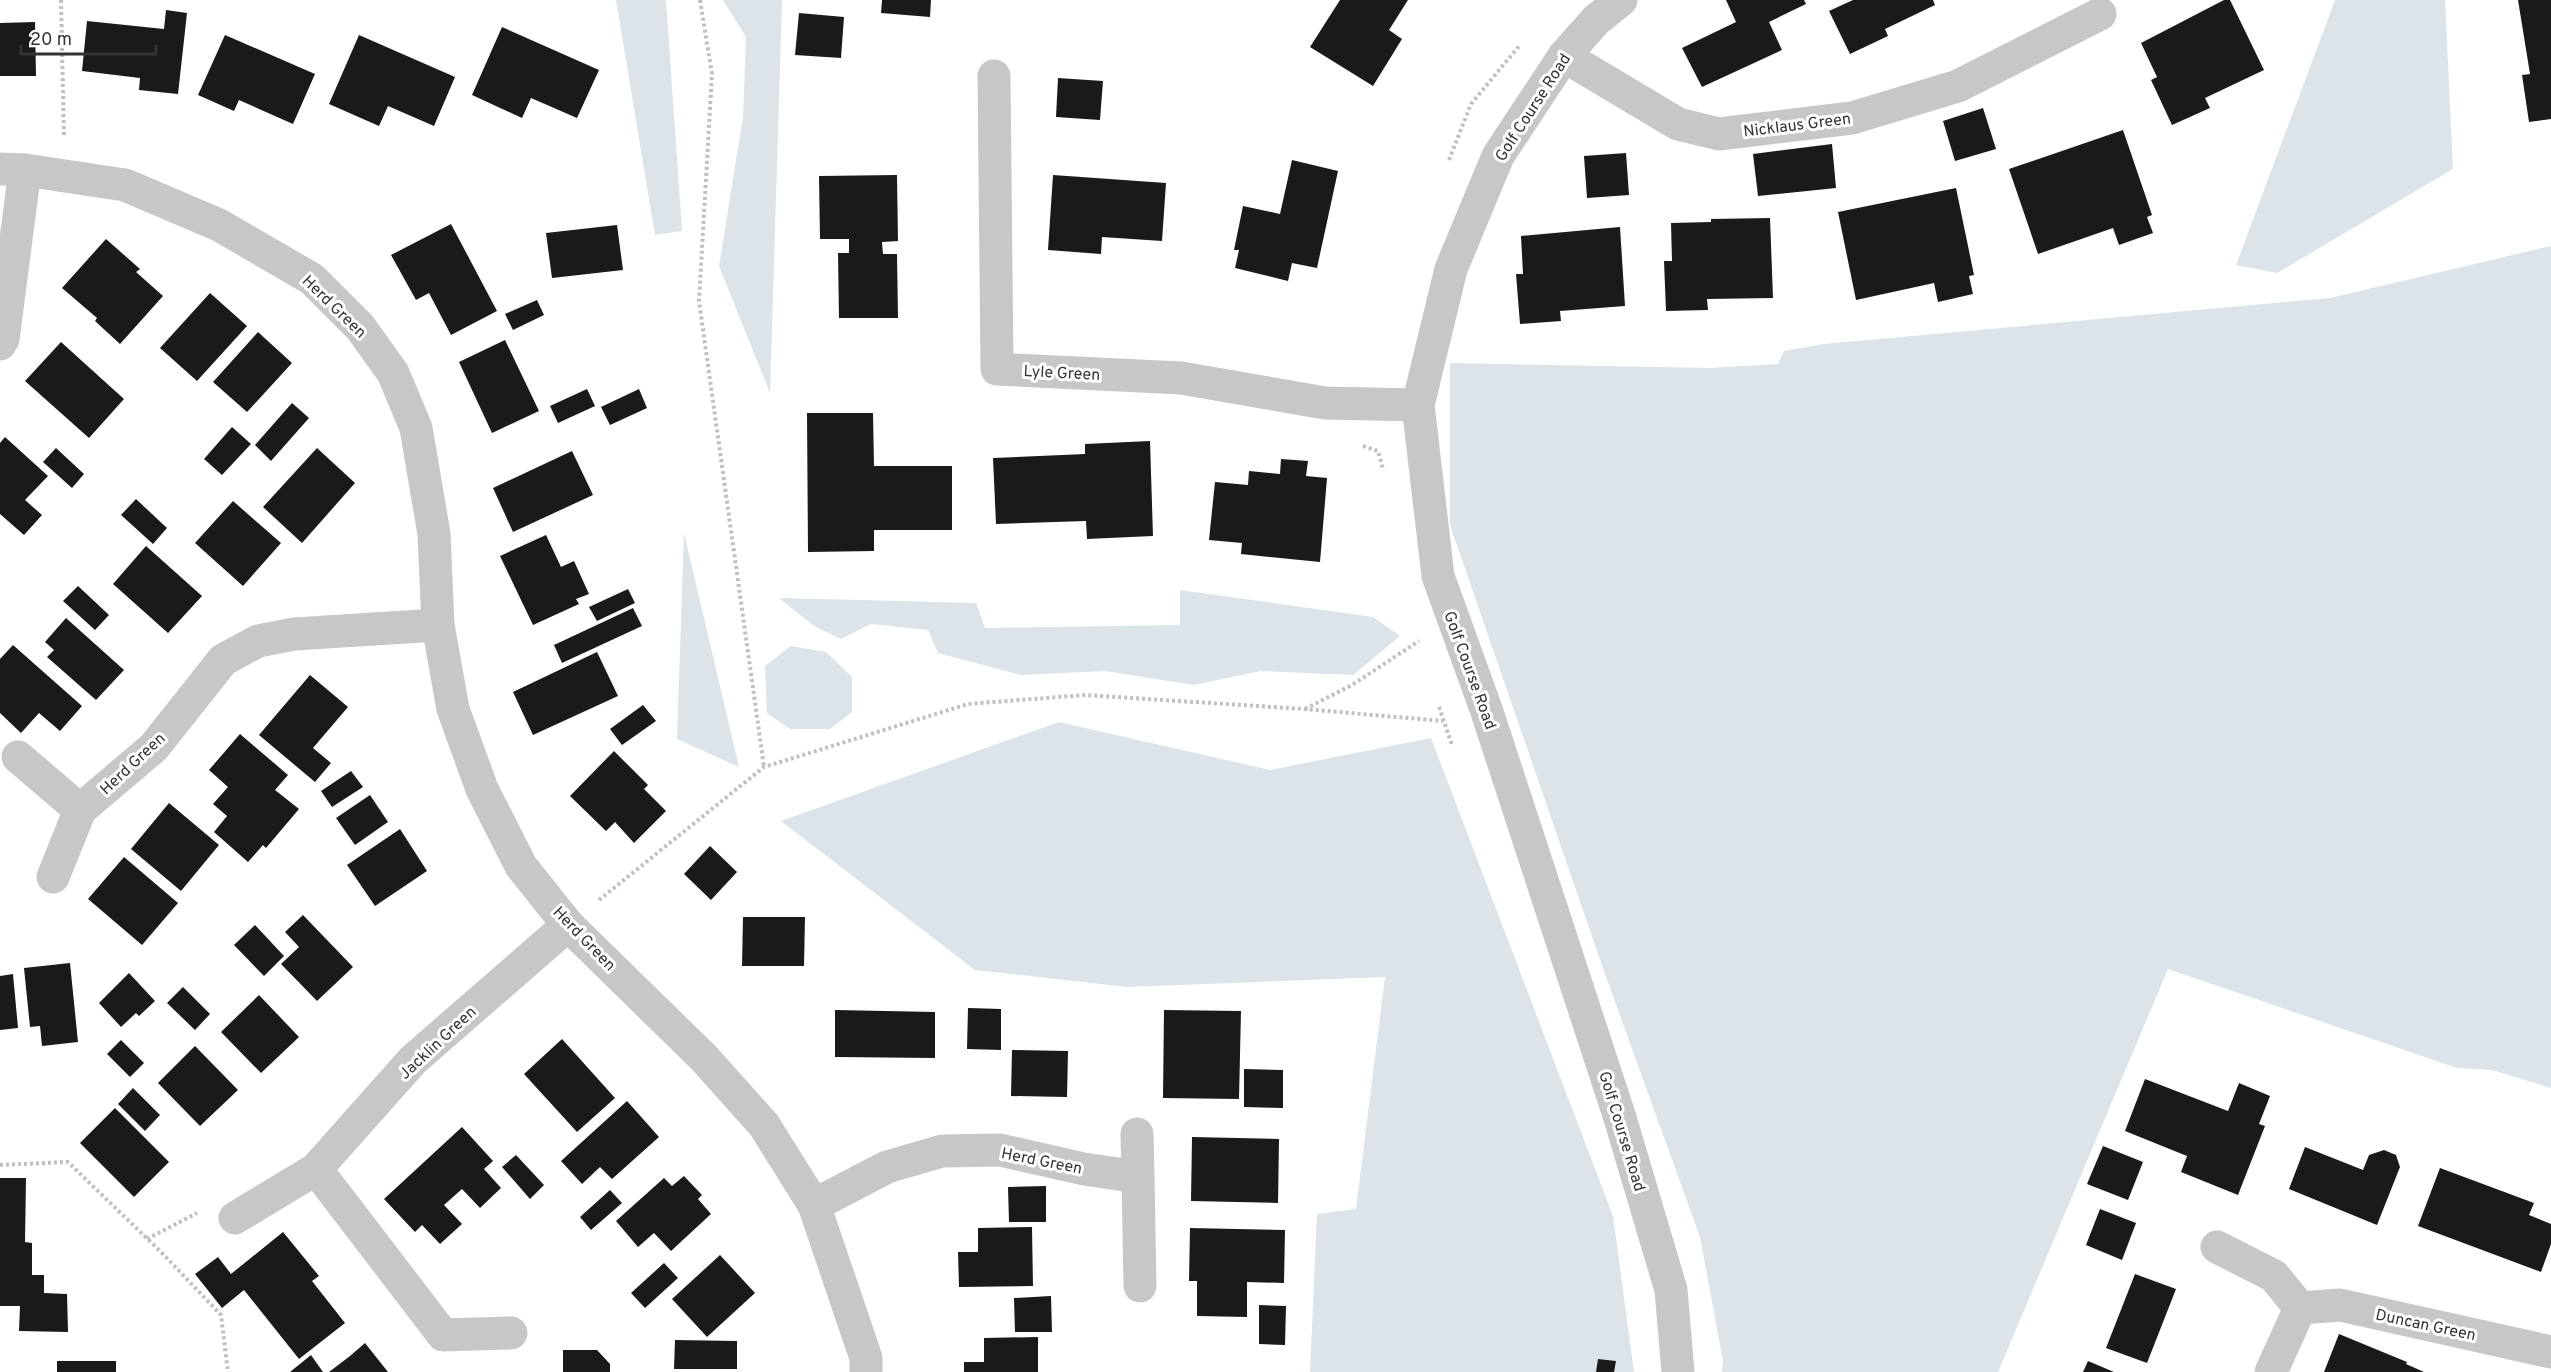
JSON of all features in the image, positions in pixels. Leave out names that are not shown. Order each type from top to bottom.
[{"type":"street","name":"Golf Course Road","points":[[1621,0],[1596,20],[1564,56],[1498,156],[1451,268],[1418,405],[1438,576],[1486,709],[1620,1118],[1671,1290],[1678,1372]]},
{"type":"street","name":"Nicklaus Green","points":[[1564,56],[1678,124],[1719,134],[1852,118],[1958,86],[2100,14]]},
{"type":"street","name":"Lyle Green","points":[[994,76],[997,369],[1181,378],[1325,403],[1418,405]]},
{"type":"street","name":"Herd Green","points":[[0,344],[3,339],[12,170],[125,185],[219,225],[312,279],[360,327],[393,373],[416,428],[434,534],[438,625],[453,709],[482,789],[520,866],[568,925],[704,1058],[764,1125],[814,1206],[866,1358],[866,1372]]},
{"type":"street","name":"Herd Green","points":[[52,877],[80,810],[154,747],[223,660],[258,641],[294,634],[438,625]]},
{"type":"street","points":[[18,757],[80,810]]},
{"type":"street","name":"Jacklin Green","points":[[235,1218],[316,1169],[413,1060],[568,925]]},
{"type":"street","points":[[1137,1134],[1140,1286]]},
{"type":"street","name":"Herd Green","points":[[814,1206],[887,1167],[942,1151],[1000,1150],[1083,1169],[1138,1177]]},
{"type":"street","points":[[316,1169],[443,1335],[511,1333]]},
{"type":"street","points":[[2217,1247],[2274,1276],[2300,1308],[2271,1372]]},
{"type":"street","name":"Duncan Green","points":[[2300,1308],[2340,1305],[2551,1352]]},
{"type":"path","points":[[62,0],[65,176]]},
{"type":"path","points":[[700,0],[712,74],[699,301],[764,767]]},
{"type":"path","points":[[1304,709],[1352,685],[1420,640]]},
{"type":"path","points":[[568,925],[764,767],[968,704],[1085,695],[1304,709],[1443,721],[1486,709]]},
{"type":"path","points":[[0,1165],[68,1162],[221,1315],[228,1372]]},
{"type":"path","points":[[147,1239],[195,1213],[235,1218]]},
{"type":"shaded area","points":[[616,0],[666,0],[682,231],[655,235]]},
{"type":"shaded area","points":[[723,0],[782,0],[770,393],[719,266],[743,117],[746,37]]},
{"type":"shaded area","points":[[2335,0],[2445,0],[2453,169],[2277,273],[2236,265]]},
{"type":"shaded area","points":[[2551,246],[2551,1088],[2492,1070],[2457,1068],[2168,969],[1998,1372],[1722,1372],[1723,1361],[1700,1237],[1605,974],[1450,525],[1450,363],[1710,368],[1778,364],[1784,351],[1824,344],[2330,298]]},
{"type":"shaded area","points":[[684,533],[739,767],[677,739]]},
{"type":"shaded area","points":[[1180,590],[1373,617],[1400,636],[1353,675],[1261,671],[1194,685],[1105,671],[1021,675],[938,653],[928,630],[871,624],[841,639],[814,626],[779,598],[976,603],[985,628],[1180,625]]},
{"type":"shaded area","points":[[791,646],[826,652],[852,677],[852,712],[830,729],[790,729],[767,713],[765,666]]},
{"type":"shaded area","points":[[1059,722],[1270,770],[1431,738],[1613,1216],[1634,1372],[1310,1372],[1317,1214],[1356,1209],[1385,977],[1127,987],[975,970],[781,821]]},
{"type":"building","points":[[882,0],[931,0],[930,17],[881,13]]},
{"type":"building","points":[[1340,0],[1408,0],[1389,30],[1402,39],[1373,86],[1310,47]]},
{"type":"building","points":[[1726,0],[1804,0],[1806,4],[1769,22],[1782,50],[1702,87],[1682,48],[1736,22]]},
{"type":"building","points":[[1853,0],[1933,0],[1935,5],[1885,29],[1888,36],[1850,54],[1829,11]]},
{"type":"building","points":[[2224,0],[2230,0],[2264,70],[2205,98],[2210,108],[2172,125],[2151,80],[2157,77],[2141,43]]},
{"type":"building","points":[[2518,0],[2551,0],[2551,119],[2529,122],[2522,75],[2530,74]]},
{"type":"building","points":[[166,10],[187,13],[178,94],[139,90],[140,78],[82,71],[87,21],[164,29]]},
{"type":"building","points":[[799,13],[844,17],[841,58],[795,55]]},
{"type":"building","points":[[35,22],[36,76],[0,76],[0,23]]},
{"type":"building","points":[[502,27],[599,70],[577,118],[531,98],[522,118],[472,95]]},
{"type":"building","points":[[225,35],[315,74],[293,124],[239,100],[234,111],[198,95]]},
{"type":"building","points":[[359,35],[455,77],[434,126],[388,106],[379,126],[329,104]]},
{"type":"building","points":[[1058,78],[1103,81],[1100,120],[1056,117]]},
{"type":"building","points":[[1983,108],[1996,149],[1955,161],[1943,121]]},
{"type":"building","points":[[2123,130],[2152,215],[2147,217],[2153,233],[2119,245],[2113,228],[2038,254],[2009,169]]},
{"type":"building","points":[[1832,144],[1836,188],[1758,196],[1753,154]]},
{"type":"building","points":[[1626,153],[1629,195],[1587,198],[1584,156]]},
{"type":"building","points":[[1292,160],[1338,171],[1317,268],[1292,263],[1288,281],[1235,268],[1239,250],[1234,250],[1243,206],[1280,214]]},
{"type":"building","points":[[897,175],[898,241],[882,242],[883,254],[897,254],[898,318],[839,318],[838,253],[849,253],[849,239],[820,239],[819,176]]},
{"type":"building","points":[[1053,175],[1166,183],[1162,241],[1102,237],[1101,254],[1048,250]]},
{"type":"building","points":[[1956,188],[1974,275],[1969,276],[1973,294],[1938,302],[1934,283],[1856,300],[1838,212]]},
{"type":"building","points":[[1770,218],[1773,298],[1707,299],[1708,310],[1666,311],[1664,261],[1672,261],[1671,223],[1711,222],[1711,219]]},
{"type":"building","points":[[451,224],[497,311],[451,335],[429,293],[416,300],[391,255]]},
{"type":"building","points":[[617,225],[623,270],[552,278],[546,233]]},
{"type":"building","points":[[1620,227],[1625,306],[1560,311],[1561,321],[1520,324],[1516,274],[1523,274],[1521,236]]},
{"type":"building","points":[[106,239],[140,269],[136,272],[163,296],[120,344],[95,321],[97,318],[62,288]]},
{"type":"building","points":[[210,293],[247,326],[197,381],[160,348]]},
{"type":"building","points":[[537,300],[544,315],[513,330],[505,314]]},
{"type":"building","points":[[258,332],[292,363],[247,412],[213,382]]},
{"type":"building","points":[[505,340],[539,411],[492,433],[459,362]]},
{"type":"building","points":[[61,342],[124,399],[89,438],[25,381]]},
{"type":"building","points":[[587,389],[595,406],[558,423],[550,406]]},
{"type":"building","points":[[639,389],[647,408],[610,425],[601,407]]},
{"type":"building","points":[[292,403],[309,418],[271,461],[255,445]]},
{"type":"building","points":[[807,413],[873,413],[874,466],[952,466],[952,530],[874,530],[874,551],[808,552]]},
{"type":"building","points":[[232,427],[251,444],[222,475],[204,459]]},
{"type":"building","points":[[5,437],[48,476],[25,500],[42,515],[24,535],[0,514],[0,443]]},
{"type":"building","points":[[1150,441],[1153,536],[1087,539],[1086,521],[996,524],[993,458],[1085,454],[1085,444]]},
{"type":"building","points":[[56,448],[84,474],[72,488],[43,462]]},
{"type":"building","points":[[317,448],[355,483],[302,543],[263,507]]},
{"type":"building","points":[[572,451],[593,495],[513,532],[493,488]]},
{"type":"building","points":[[1281,459],[1308,461],[1306,476],[1327,478],[1320,562],[1241,554],[1242,543],[1209,540],[1215,482],[1248,485],[1249,471],[1280,474]]},
{"type":"building","points":[[136,499],[167,528],[153,544],[121,515]]},
{"type":"building","points":[[233,501],[281,543],[243,586],[195,543]]},
{"type":"building","points":[[546,535],[561,567],[574,561],[589,594],[576,599],[579,604],[533,625],[500,556]]},
{"type":"building","points":[[146,546],[202,596],[168,633],[113,584]]},
{"type":"building","points":[[78,586],[109,615],[95,630],[63,601]]},
{"type":"building","points":[[628,589],[635,603],[597,621],[589,607]]},
{"type":"building","points":[[633,608],[642,626],[562,663],[554,645]]},
{"type":"building","points":[[66,618],[124,670],[96,700],[47,657],[54,650],[45,642]]},
{"type":"building","points":[[13,645],[82,706],[60,731],[39,713],[21,733],[0,713],[0,659]]},
{"type":"building","points":[[597,652],[618,696],[533,735],[513,692]]},
{"type":"building","points":[[310,675],[348,707],[313,748],[331,763],[315,782],[259,735]]},
{"type":"building","points":[[643,705],[656,721],[622,745],[610,729]]},
{"type":"building","points":[[240,734],[288,775],[275,790],[299,809],[266,848],[263,845],[248,862],[214,832],[227,816],[213,804],[228,787],[209,770]]},
{"type":"building","points":[[614,751],[648,785],[644,789],[666,811],[634,843],[615,822],[606,831],[570,796]]},
{"type":"building","points":[[351,771],[363,787],[332,807],[321,791]]},
{"type":"building","points":[[370,795],[388,822],[355,845],[336,818]]},
{"type":"building","points":[[169,803],[219,845],[181,891],[131,849]]},
{"type":"building","points":[[400,829],[427,871],[375,906],[347,865]]},
{"type":"building","points":[[710,846],[737,872],[711,900],[684,874]]},
{"type":"building","points":[[124,857],[178,903],[142,945],[88,899]]},
{"type":"building","points":[[303,915],[353,967],[317,1001],[281,964],[299,947],[285,932]]},
{"type":"building","points":[[743,917],[805,917],[804,966],[742,966]]},
{"type":"building","points":[[255,925],[284,956],[264,976],[234,945]]},
{"type":"building","points":[[70,963],[78,1042],[42,1046],[40,1026],[30,1027],[24,968]]},
{"type":"building","points":[[129,973],[155,1001],[139,1016],[136,1013],[121,1027],[99,1003]]},
{"type":"building","points":[[13,974],[18,1028],[0,1030],[0,976]]},
{"type":"building","points":[[183,987],[210,1014],[195,1030],[167,1003]]},
{"type":"building","points":[[259,995],[299,1037],[261,1073],[221,1032]]},
{"type":"building","points":[[968,1008],[1001,1009],[1001,1050],[967,1049]]},
{"type":"building","points":[[835,1010],[935,1012],[935,1058],[835,1057]]},
{"type":"building","points":[[1164,1010],[1241,1011],[1239,1099],[1163,1098]]},
{"type":"building","points":[[562,1039],[615,1098],[577,1132],[524,1074]]},
{"type":"building","points":[[121,1040],[144,1063],[130,1077],[107,1054]]},
{"type":"building","points":[[195,1046],[238,1090],[200,1126],[158,1083]]},
{"type":"building","points":[[1012,1050],[1068,1051],[1067,1097],[1011,1096]]},
{"type":"building","points":[[1244,1069],[1283,1070],[1283,1108],[1244,1107]]},
{"type":"building","points":[[2145,1079],[2228,1111],[2239,1083],[2270,1096],[2259,1124],[2265,1126],[2238,1195],[2181,1172],[2187,1156],[2125,1131]]},
{"type":"building","points":[[133,1088],[160,1115],[145,1131],[118,1104]]},
{"type":"building","points":[[627,1101],[659,1137],[612,1179],[600,1167],[582,1184],[561,1161]]},
{"type":"building","points":[[115,1108],[169,1162],[134,1197],[80,1143]]},
{"type":"building","points":[[462,1127],[493,1161],[484,1169],[501,1188],[480,1208],[462,1189],[444,1205],[462,1224],[440,1244],[422,1225],[415,1232],[384,1199]]},
{"type":"building","points":[[1192,1137],[1279,1139],[1278,1203],[1191,1201]]},
{"type":"building","points":[[2103,1146],[2143,1162],[2128,1200],[2087,1184]]},
{"type":"building","points":[[2305,1147],[2363,1170],[2369,1155],[2384,1150],[2396,1155],[2400,1167],[2377,1225],[2289,1189]]},
{"type":"building","points":[[516,1155],[544,1185],[530,1199],[502,1167]]},
{"type":"building","points":[[2440,1168],[2534,1203],[2529,1215],[2551,1224],[2551,1244],[2541,1272],[2418,1226]]},
{"type":"building","points":[[684,1176],[702,1195],[698,1199],[711,1214],[671,1251],[654,1233],[638,1247],[616,1221],[664,1178],[672,1186]]},
{"type":"building","points":[[0,1178],[26,1178],[25,1242],[32,1243],[32,1275],[44,1275],[44,1293],[67,1294],[68,1332],[19,1331],[20,1306],[0,1306]]},
{"type":"building","points":[[1046,1186],[1046,1222],[1009,1222],[1008,1187]]},
{"type":"building","points":[[610,1190],[622,1203],[591,1230],[580,1217]]},
{"type":"building","points":[[2100,1209],[2136,1223],[2122,1260],[2086,1245]]},
{"type":"building","points":[[1032,1227],[1033,1286],[959,1287],[958,1252],[978,1252],[978,1228]]},
{"type":"building","points":[[1190,1228],[1285,1230],[1284,1283],[1247,1282],[1247,1317],[1197,1316],[1197,1281],[1189,1281]]},
{"type":"building","points":[[283,1232],[319,1276],[312,1281],[345,1323],[299,1359],[244,1290],[222,1308],[195,1274],[218,1257],[231,1274]]},
{"type":"building","points":[[720,1255],[755,1293],[707,1337],[672,1299]]},
{"type":"building","points":[[664,1263],[678,1278],[645,1308],[631,1293]]},
{"type":"building","points":[[2135,1274],[2176,1289],[2147,1363],[2106,1348]]},
{"type":"building","points":[[1051,1296],[1052,1332],[1015,1332],[1014,1298]]},
{"type":"building","points":[[1259,1305],[1286,1306],[1285,1345],[1259,1344]]},
{"type":"building","points":[[2339,1334],[2407,1362],[2406,1364],[2424,1372],[2324,1372]]},
{"type":"building","points":[[1038,1337],[1038,1372],[964,1372],[964,1362],[984,1362],[984,1338]]},
{"type":"building","points":[[675,1340],[737,1341],[737,1369],[674,1369]]},
{"type":"building","points":[[365,1343],[388,1372],[329,1372],[350,1356]]},
{"type":"building","points":[[563,1350],[597,1350],[610,1364],[610,1372],[563,1372]]},
{"type":"building","points":[[311,1355],[323,1372],[290,1372]]},
{"type":"building","points":[[1598,1359],[1616,1361],[1614,1372],[1596,1372]]},
{"type":"building","points":[[57,1361],[116,1361],[116,1372],[57,1372]]},
{"type":"building","points":[[2088,1361],[2114,1372],[2083,1372]]}]
